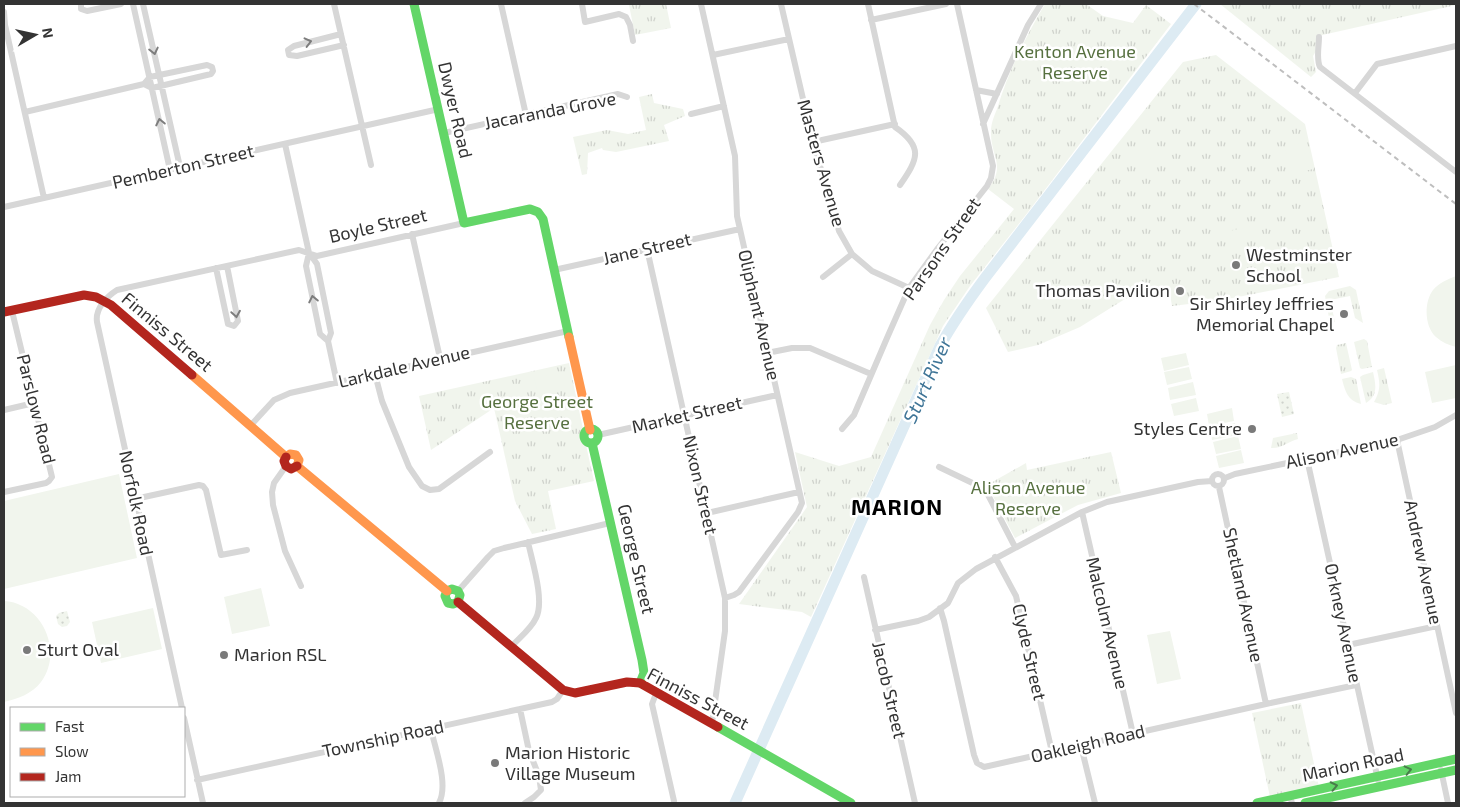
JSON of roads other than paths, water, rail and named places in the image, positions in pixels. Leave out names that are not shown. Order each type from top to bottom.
[{"type":"street","points":[[81,4],[81,9],[87,12],[121,4]]},
{"type":"street","points":[[132,4],[170,170]]},
{"type":"street","points":[[143,4],[180,168]]},
{"type":"street","points":[[334,4],[371,166]]},
{"type":"street","name":"Dwyer Road","points":[[414,4],[464,223]]},
{"type":"street","points":[[501,4],[526,115]]},
{"type":"street","points":[[582,4],[584,24],[618,14],[626,17],[630,24],[633,41]]},
{"type":"street","name":"Oliphant Avenue","points":[[701,4],[735,156],[737,216],[802,504],[739,592],[726,598]]},
{"type":"street","name":"Masters Avenue","points":[[781,4],[813,142],[837,226],[852,254],[872,271],[909,288]]},
{"type":"street","points":[[868,4],[895,124],[896,127],[910,138],[914,145],[915,154],[912,168],[900,185]]},
{"type":"street","points":[[871,20],[946,4]]},
{"type":"street","name":"Parsons Street","points":[[842,429],[854,415],[909,288],[991,178],[993,166],[957,4]]},
{"type":"street","points":[[959,14],[964,4]]},
{"type":"street","points":[[983,124],[1028,25],[1041,4]]},
{"type":"street","points":[[4,12],[4,23],[44,198]]},
{"type":"street","points":[[341,34],[294,46],[288,50],[288,53],[289,55],[296,56],[344,45]]},
{"type":"street","points":[[713,55],[789,38]]},
{"type":"street","points":[[1319,38],[1318,61],[1320,67],[1456,172]]},
{"type":"street","points":[[1355,93],[1377,64],[1456,46]]},
{"type":"street","points":[[25,112],[144,84],[150,77],[207,65],[212,67],[213,73],[211,74],[152,88],[144,84]]},
{"type":"street","points":[[976,90],[997,94]]},
{"type":"street","name":"Jacaranda Grove","points":[[444,133],[618,94],[627,97]]},
{"type":"street","points":[[691,114],[724,106]]},
{"type":"street","name":"Pemberton Street","points":[[4,207],[439,109]]},
{"type":"street","points":[[813,142],[895,124]]},
{"type":"street","points":[[285,144],[309,253],[317,264],[331,333],[328,342],[337,383]]},
{"type":"street","name":"Boyle Street","points":[[105,301],[117,290],[299,250],[317,256],[530,209],[538,212]]},
{"type":"street","name":"George Street","points":[[538,212],[543,219],[642,660],[644,673],[640,683]]},
{"type":"street","name":"Jane Street","points":[[554,270],[740,229]]},
{"type":"street","points":[[412,234],[440,358]]},
{"type":"street","name":"Nixon Street","points":[[648,249],[726,598],[725,631],[712,723]]},
{"type":"street","points":[[309,253],[306,266],[320,334],[328,342]]},
{"type":"street","points":[[823,277],[852,254]]},
{"type":"street","points":[[216,268],[228,324],[234,326],[238,321],[227,266]]},
{"type":"street","name":"Finniss Street","points":[[8,312],[79,296],[93,295],[105,301],[286,456]]},
{"type":"street","name":"Norfolk Road","points":[[105,301],[100,306],[96,315],[97,322],[182,707]]},
{"type":"street","name":"Parslow Road","points":[[4,492],[46,483],[51,479],[52,472],[8,312]]},
{"type":"street","name":"Larkdale Avenue","points":[[251,425],[274,400],[290,393],[440,358],[568,331]]},
{"type":"street","points":[[767,353],[792,348],[810,348],[872,374]]},
{"type":"street","points":[[375,374],[382,401],[409,467],[422,486],[430,490],[439,489],[490,452]]},
{"type":"street","name":"Market Street","points":[[593,436],[777,395]]},
{"type":"street","points":[[4,410],[34,403]]},
{"type":"street","name":"Alison Avenue","points":[[1224,478],[1235,474],[1397,440],[1435,427],[1456,415]]},
{"type":"street","name":"Andrew Avenue","points":[[1397,440],[1456,713]]},
{"type":"street","points":[[290,454],[296,456],[298,460],[297,466],[291,469],[286,466],[284,461],[286,456],[290,454]]},
{"type":"street","name":"Orkney Avenue","points":[[1307,459],[1379,787]]},
{"type":"street","points":[[286,466],[274,483],[272,492],[285,551],[301,586]]},
{"type":"street","points":[[297,466],[446,592]]},
{"type":"street","points":[[939,467],[985,488],[1015,547]]},
{"type":"street","points":[[1216,474],[1220,474],[1224,478],[1224,483],[1220,487],[1215,486],[1212,481],[1216,474]]},
{"type":"street","points":[[875,630],[929,617],[948,603],[958,582],[976,569],[995,557],[1082,512],[1107,502],[1198,482],[1212,481]]},
{"type":"street","points":[[135,499],[203,486],[206,490],[221,555],[247,550]]},
{"type":"street","name":"Shetland Avenue","points":[[1220,487],[1266,704]]},
{"type":"street","points":[[707,514],[799,492]]},
{"type":"street","name":"Malcolm Avenue","points":[[1082,512],[1133,734]]},
{"type":"street","points":[[458,591],[494,552],[610,523]]},
{"type":"street","points":[[511,647],[532,624],[540,605],[528,542]]},
{"type":"street","name":"Clyde Street","points":[[995,557],[1016,596],[1052,752]]},
{"type":"street","name":"Jacob Street","points":[[864,578],[914,803]]},
{"type":"street","points":[[446,592],[452,589],[458,591]]},
{"type":"street","points":[[458,591],[460,597],[458,602]]},
{"type":"street","points":[[446,592],[445,599],[448,603],[458,602]]},
{"type":"street","points":[[458,602],[563,690]]},
{"type":"street","name":"Oakleigh Road","points":[[940,608],[977,763],[984,767],[1356,685]]},
{"type":"street","points":[[1348,645],[1437,626]]},
{"type":"street","points":[[1448,675],[1456,673]]},
{"type":"street","name":"Finniss Street","points":[[563,690],[575,693],[628,682],[640,683],[851,803]]},
{"type":"street","name":"Township Road","points":[[198,780],[552,702],[557,699],[563,690]]},
{"type":"street","points":[[657,691],[652,704],[674,801]]},
{"type":"street","points":[[520,709],[529,751],[539,776],[541,790],[525,803]]},
{"type":"street","points":[[185,722],[203,803]]},
{"type":"street","points":[[430,728],[442,784],[439,803]]},
{"type":"street","points":[[1081,746],[1095,803]]},
{"type":"street","name":"Marion Road","points":[[1257,803],[1290,801],[1377,777],[1456,759]]},
{"type":"street","points":[[1439,763],[1448,803]]},
{"type":"street","name":"Marion Road","points":[[1305,803],[1456,770]]},
{"type":"waterway","name":"Sturt River","points":[[735,803],[945,337],[985,278],[1196,4]]},
{"type":"railway","points":[[1194,4],[1456,204]]},
{"type":"place","name":"Westminster School","points":[[1236,265]]},
{"type":"place","name":"Thomas Pavilion","points":[[1180,291]]},
{"type":"place","name":"Sir Shirley Jeffries Memorial Chapel","points":[[1344,314]]},
{"type":"place","name":"Styles Centre","points":[[1252,429]]},
{"type":"place","name":"Sturt Oval","points":[[27,650]]},
{"type":"place","name":"Marion RSL","points":[[224,655]]},
{"type":"place","name":"Marion Historic Village Museum","points":[[495,763]]},
{"type":"district","name":"MARION","points":[[897,507]]},
{"type":"park label","name":"Kenton Avenue Reserve","points":[[1075,62]]},
{"type":"park label","name":"George Street Reserve","points":[[537,412]]},
{"type":"park label","name":"Alison Avenue Reserve","points":[[1028,498]]}]
